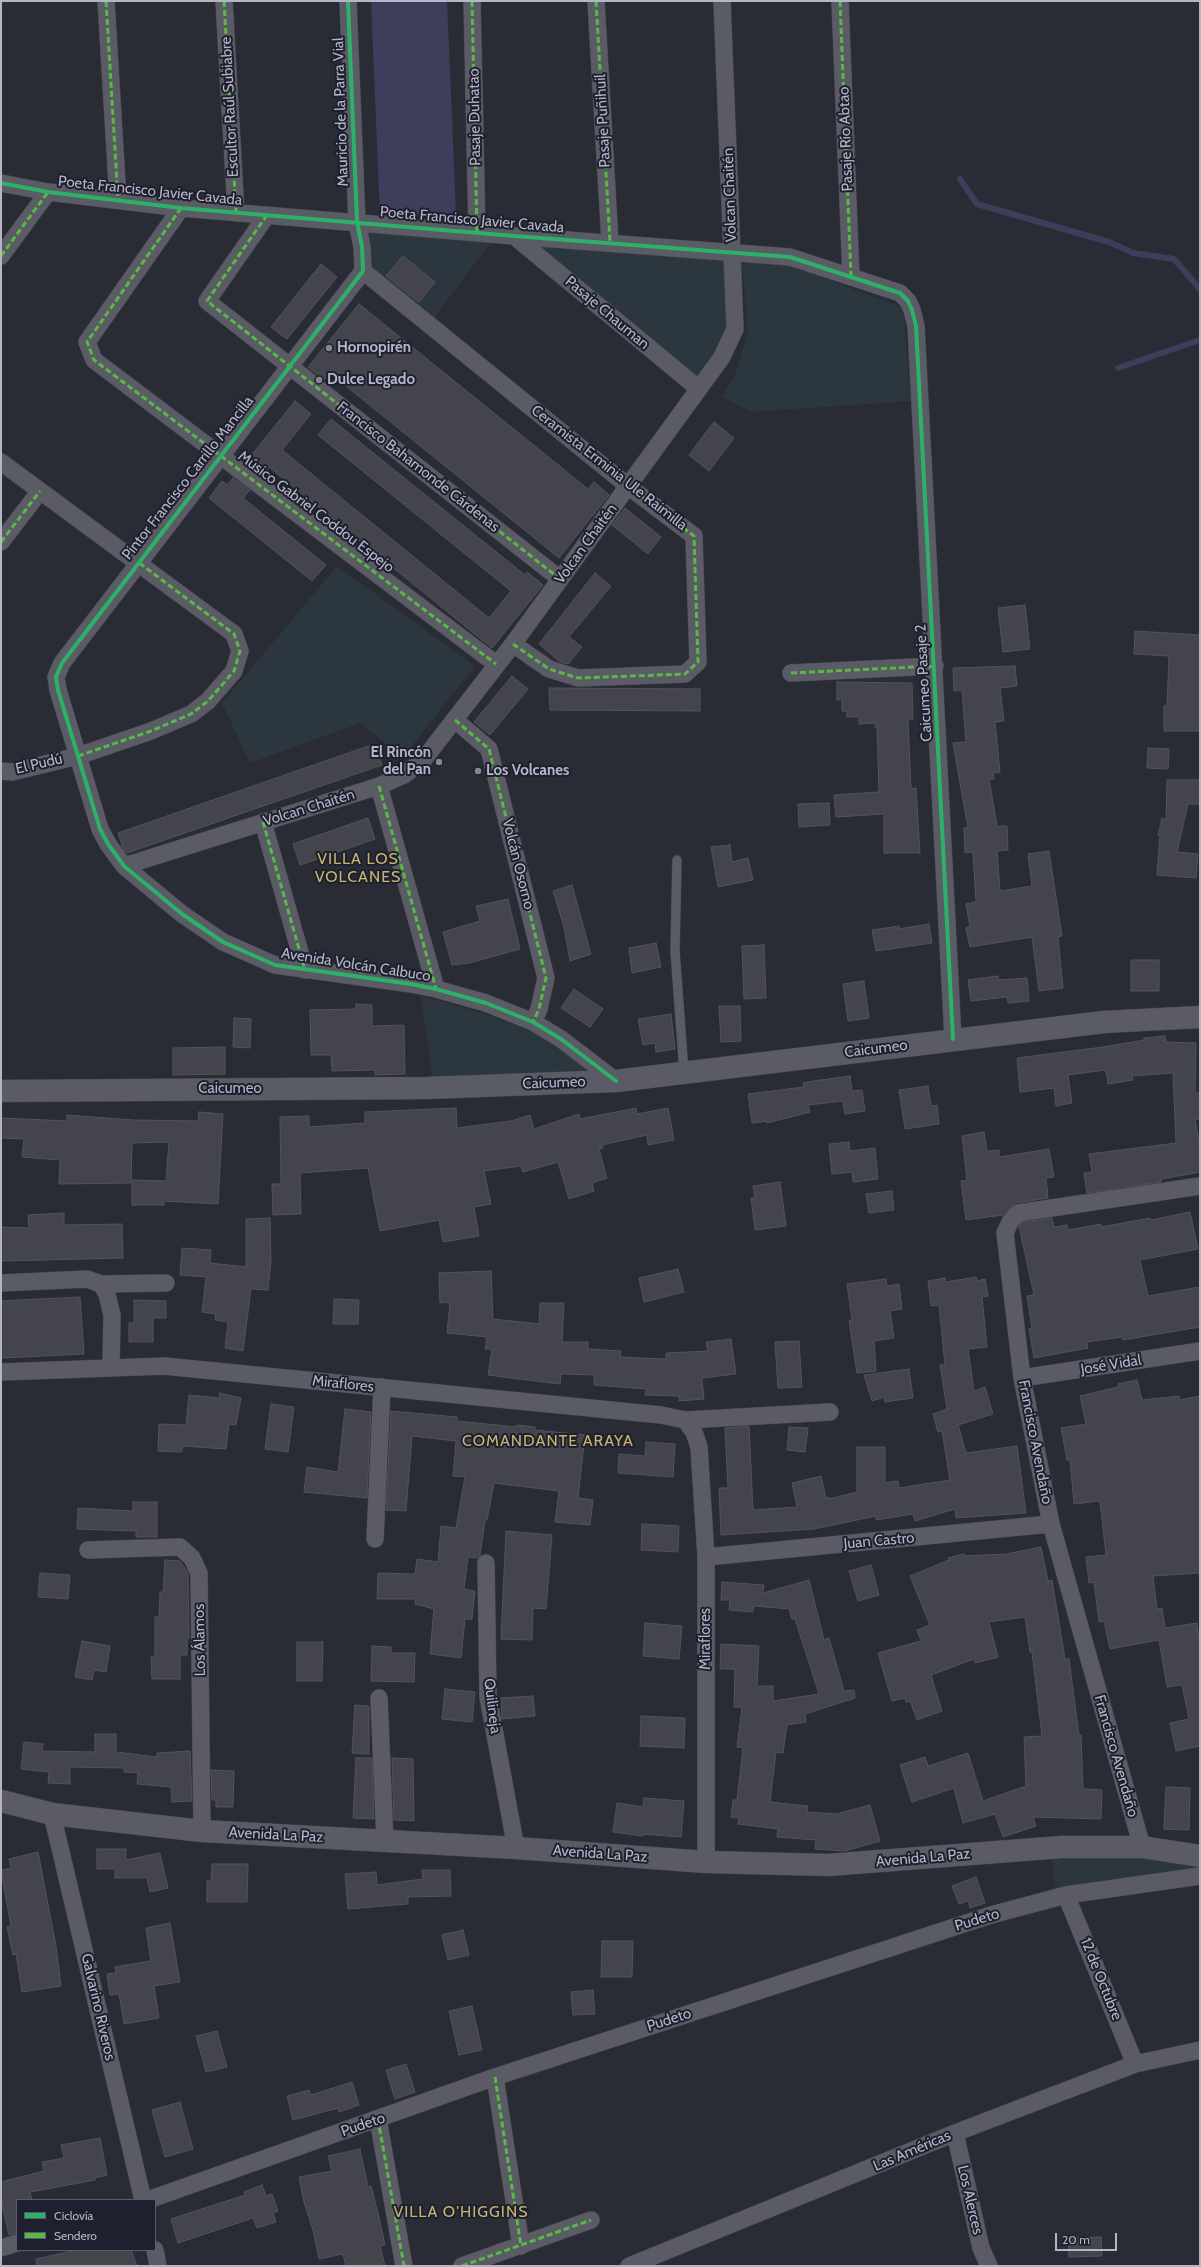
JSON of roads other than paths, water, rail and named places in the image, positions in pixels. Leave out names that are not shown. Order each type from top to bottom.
[{"type":"street","points":[[106,1],[118,200]]},
{"type":"street","name":"Escultor Raúl Subiabre","points":[[224,1],[236,213]]},
{"type":"street","name":"Mauricio de la Parra Vial","points":[[348,1],[357,222]]},
{"type":"street","name":"Pasaje Duhatao","points":[[472,1],[477,233]]},
{"type":"street","name":"Pasaje Puñihuil","points":[[596,1],[610,242]]},
{"type":"street","name":"Volcan Chaitén","points":[[124,866],[380,786],[404,775],[424,759],[496,664],[513,644],[722,357],[735,329],[722,1]]},
{"type":"street","name":"Pasaje Río Abtao","points":[[840,1],[851,277]]},
{"type":"street","name":"Poeta Francisco Javier Cavada","points":[[1,183],[48,192],[181,208],[514,236],[610,242],[732,254],[790,257],[900,294],[908,301],[916,326]]},
{"type":"street","points":[[1,256],[48,192]]},
{"type":"street","name":"Músico Gabriel Coddou Espejo","points":[[181,208],[87,342],[94,360],[496,664]]},
{"type":"street","name":"Francisco Bahamonde Cárdenas","points":[[268,215],[207,301],[560,579]]},
{"type":"street","points":[[357,222],[362,247],[363,272]]},
{"type":"street","name":"Pasaje Chauman","points":[[514,236],[699,389]]},
{"type":"street","name":"Pintor Francisco Carrillo Mancilla","points":[[78,756],[59,695],[56,677],[62,663],[138,562],[363,272]]},
{"type":"street","name":"Ceramista Erminia Ule Raimilla","points":[[363,272],[628,486],[694,536],[698,662],[685,674],[578,678],[549,669],[513,644]]},
{"type":"street","name":"Caicumeo Pasaje 2","points":[[916,326],[935,666],[953,1039]]},
{"type":"street","name":"El Pudú","points":[[1,462],[234,634],[240,651],[234,671],[208,701],[191,714],[152,731],[78,756],[12,772],[1,771]]},
{"type":"street","points":[[1,542],[40,491]]},
{"type":"street","name":"Caicumeo Pasaje 2","points":[[791,673],[935,666]]},
{"type":"street","name":"Volcán Osorno","points":[[455,720],[489,749],[546,978],[539,1009],[533,1022]]},
{"type":"street","name":"Avenida Volcán Calbuco","points":[[78,756],[100,829],[124,866],[182,914],[223,942],[275,965],[436,988],[486,1003],[533,1022],[561,1039],[616,1081]]},
{"type":"street","points":[[380,786],[436,988]]},
{"type":"street","points":[[263,822],[305,970]]},
{"type":"street","name":"Caicumeo","points":[[1,1091],[426,1088],[616,1081],[953,1039],[1104,1022],[1200,1017]]},
{"type":"street","name":"Francisco Avendaño","points":[[1142,1847],[1051,1524],[1022,1378],[1005,1233],[1010,1222],[1018,1214],[1200,1186]]},
{"type":"street","points":[[1,1283],[87,1279],[101,1284],[166,1283]]},
{"type":"street","points":[[101,1284],[107,1294],[112,1315],[112,1368]]},
{"type":"street","name":"José Vidal","points":[[1022,1378],[1200,1351]]},
{"type":"street","name":"Miraflores","points":[[1,1372],[164,1366],[661,1415],[685,1420],[830,1412]]},
{"type":"street","points":[[375,1539],[382,1387]]},
{"type":"street","name":"Miraflores","points":[[685,1420],[694,1432],[699,1446],[706,1557],[706,1862]]},
{"type":"street","name":"Juan Castro","points":[[706,1557],[1051,1524]]},
{"type":"street","name":"Los Álamos","points":[[88,1550],[180,1547],[192,1558],[199,1573],[202,1832]]},
{"type":"street","name":"Quilineja","points":[[486,1563],[488,1697],[516,1848]]},
{"type":"street","points":[[379,1698],[385,1841]]},
{"type":"street","name":"Avenida La Paz","points":[[1,1801],[52,1814],[202,1832],[516,1848],[706,1862],[828,1865],[1062,1847],[1142,1847],[1200,1856]]},
{"type":"street","name":"Galvarino Riveros","points":[[52,1814],[143,2199]]},
{"type":"street","name":"Pudeto","points":[[151,2199],[495,2077],[991,1915],[1066,1895],[1200,1876]]},
{"type":"street","name":"12 de Octubre","points":[[1066,1895],[1135,2064]]},
{"type":"street","name":"Las Américas","points":[[629,2266],[955,2132],[1135,2064],[1200,2050]]},
{"type":"street","points":[[495,2077],[520,2246]]},
{"type":"street","points":[[378,2119],[404,2266]]},
{"type":"street","name":"Los Alerces","points":[[955,2132],[981,2248],[989,2266]]},
{"type":"street","points":[[462,2266],[591,2220]]},
{"type":"street","points":[[1,2248],[16,2243]]},
{"type":"street","points":[[155,2251],[158,2266]]},
{"type":"lane","points":[[677,860],[675,951],[684,1072]]},
{"type":"water","points":[[371,1],[447,1],[456,213],[380,216]]},
{"type":"waterway","points":[[960,179],[977,204],[1109,242],[1133,253],[1174,259],[1200,289]]},
{"type":"waterway","points":[[1118,368],[1200,340]]},
{"type":"place","name":"Hornopirén","points":[[329,348]]},
{"type":"place","name":"Dulce Legado","points":[[319,380]]},
{"type":"place","name":"El Rincón del Pan","points":[[439,762]]},
{"type":"place","name":"Los Volcanes","points":[[478,771]]},
{"type":"district","name":"VILLA LOS VOLCANES","points":[[358,868]]},
{"type":"district","name":"COMANDANTE ARAYA","points":[[548,1441]]},
{"type":"district","name":"VILLA O'HIGGINS","points":[[461,2212]]}]
